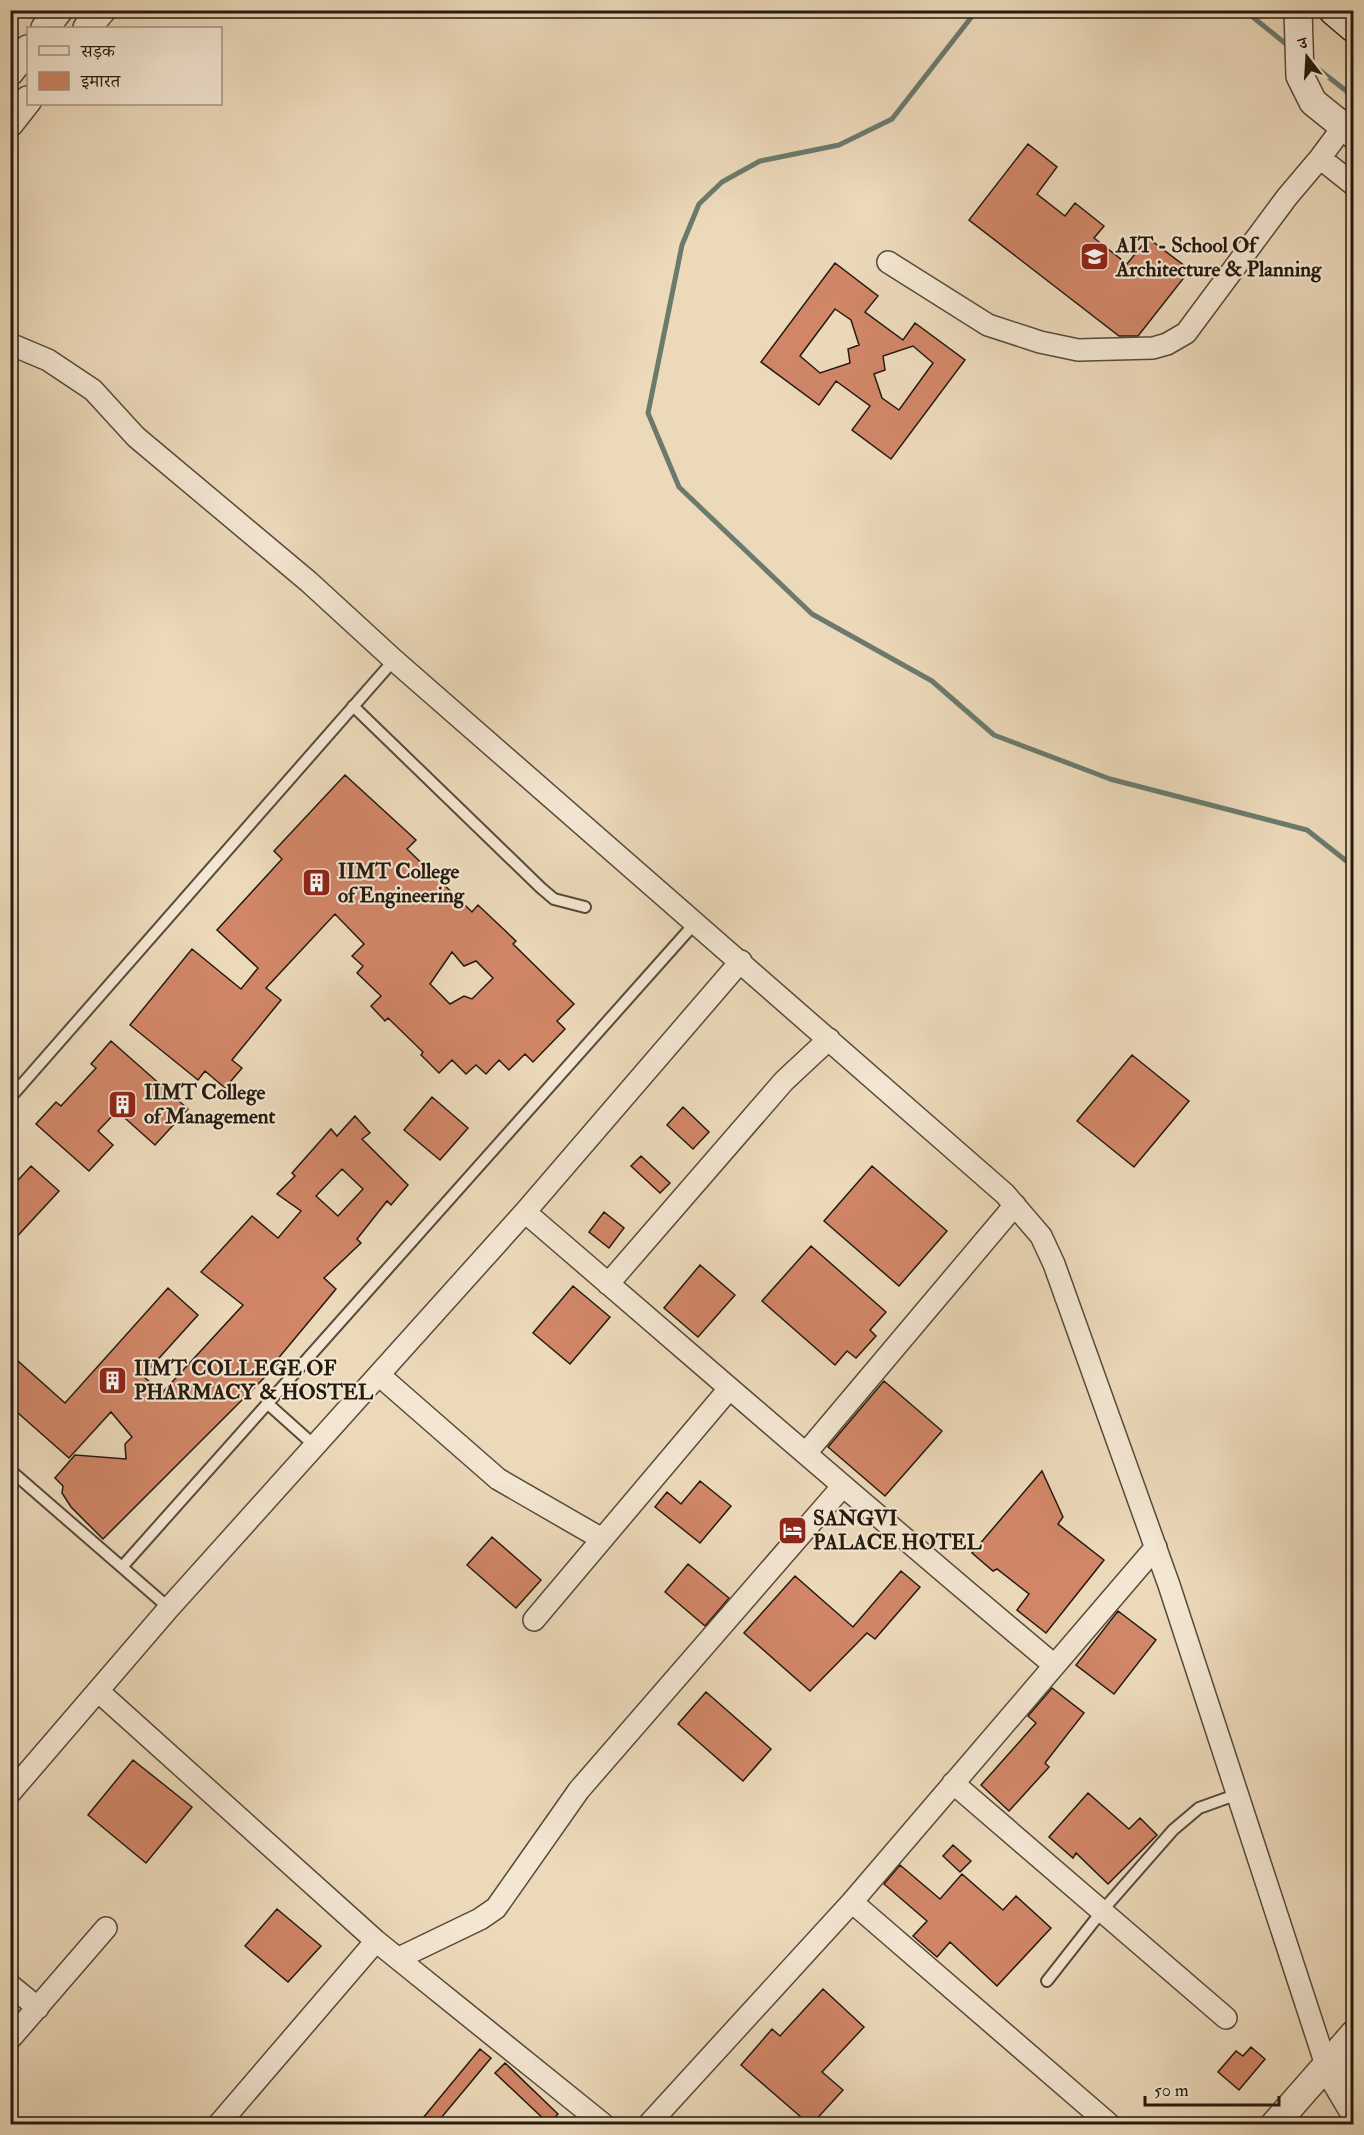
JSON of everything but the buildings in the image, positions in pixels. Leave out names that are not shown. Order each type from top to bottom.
[{"type":"main road","points":[[1334,10],[1353,27]]},
{"type":"street","points":[[46,27],[59,10]]},
{"type":"street","points":[[88,27],[102,10]]},
{"type":"street","points":[[888,262],[974,318],[998,329],[1040,342],[1078,350],[1154,348],[1167,344],[1186,333],[1287,197],[1320,158],[1348,131],[1313,102],[1300,76],[1298,22]]},
{"type":"street","points":[[10,72],[27,50]]},
{"type":"street","points":[[10,123],[27,101]]},
{"type":"street","points":[[1320,158],[1353,185]]},
{"type":"street","points":[[10,344],[48,360],[89,386],[136,437],[309,582],[393,660],[741,961],[1005,1194],[1041,1236],[1054,1264],[1156,1547],[1238,1794],[1353,2112]]},
{"type":"street","points":[[10,1793],[169,1608],[525,1212],[741,961]]},
{"type":"street","points":[[608,1284],[784,1081],[829,1039]]},
{"type":"street","points":[[806,1453],[1015,1205]]},
{"type":"street","points":[[525,1212],[806,1453],[842,1487],[1054,1665]]},
{"type":"street","points":[[379,1375],[498,1479],[602,1539]]},
{"type":"street","points":[[534,1620],[729,1389]]},
{"type":"street","points":[[399,1958],[480,1919],[496,1908],[579,1790],[842,1487]]},
{"type":"street","points":[[649,2124],[852,1902],[1156,1547]]},
{"type":"street","points":[[98,1691],[376,1941],[603,2124]]},
{"type":"street","points":[[953,1783],[1226,2018]]},
{"type":"street","points":[[852,1902],[1109,2124]]},
{"type":"street","points":[[10,2039],[106,1928]]},
{"type":"street","points":[[219,2124],[376,1941]]},
{"type":"street","points":[[10,1985],[38,2008]]},
{"type":"street","points":[[1275,2124],[1339,2072],[1353,2034]]},
{"type":"lane","points":[[10,1098],[393,660]]},
{"type":"lane","points":[[353,706],[541,888],[554,899],[585,907]]},
{"type":"lane","points":[[122,1567],[696,922]]},
{"type":"lane","points":[[267,1403],[315,1446]]},
{"type":"lane","points":[[10,1470],[169,1608]]},
{"type":"lane","points":[[1047,1981],[1102,1911],[1173,1830],[1199,1808],[1238,1794]]},
{"type":"waterway","points":[[977,10],[892,119],[839,145],[760,161],[722,182],[699,204],[682,245],[648,413],[679,487],[812,614],[932,681],[994,735],[1110,779],[1307,830],[1354,867]]},
{"type":"waterway","points":[[1244,10],[1291,48]]},
{"type":"waterway","points":[[1308,61],[1354,97]]},
{"type":"place","name":"AIT - School Of Architecture & Planning","points":[[1095,257]]},
{"type":"place","name":"IIMT College of Engineering","points":[[317,883]]},
{"type":"place","name":"IIMT College of Management","points":[[123,1104]]},
{"type":"place","name":"IIMT COLLEGE OF PHARMACY & HOSTEL","points":[[113,1380]]},
{"type":"place","name":"SANGVI PALACE HOTEL","points":[[792,1530]]}]
